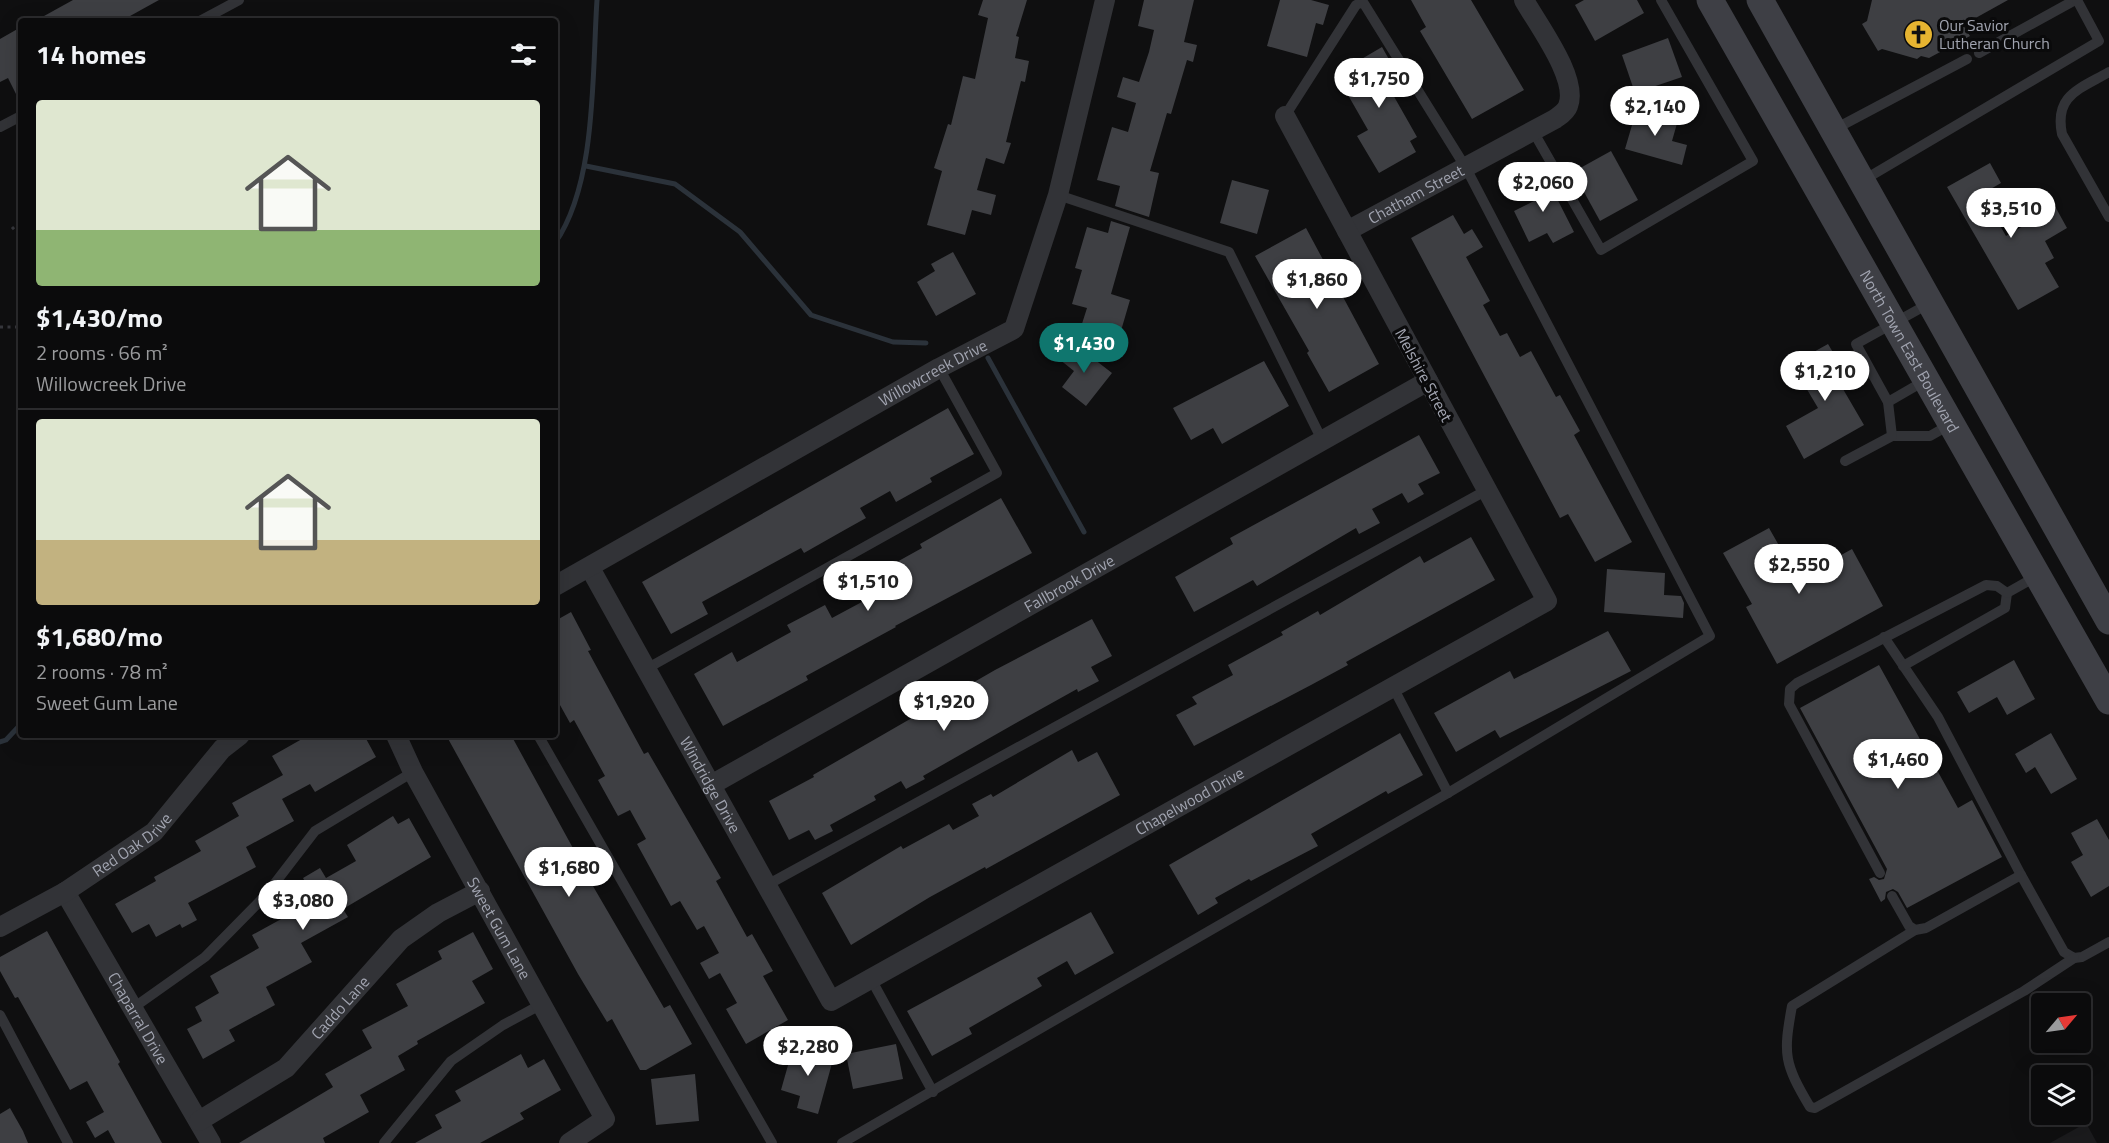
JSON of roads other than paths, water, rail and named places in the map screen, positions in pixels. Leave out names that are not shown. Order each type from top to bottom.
[{"type":"main road","name":"North Town East Boulevard","points":[[1710,0],[2109,701]]},
{"type":"main road","points":[[1760,0],[2109,621]]},
{"type":"main road","points":[[1796,152],[1833,131]]},
{"type":"main road","points":[[2038,576],[2073,557]]},
{"type":"street","name":"Willowcreek Drive","points":[[558,584],[939,368],[1014,329],[1058,195],[1105,0]]},
{"type":"street","name":"Chatham Street","points":[[1347,231],[1533,131],[1567,109],[1571,90],[1566,74],[1531,2]]},
{"type":"street","name":"Melshire Street","points":[[1286,116],[1546,601]]},
{"type":"street","name":"Fallbrook Drive","points":[[711,785],[1428,381]]},
{"type":"street","name":"Windridge Drive","points":[[590,568],[831,1001]]},
{"type":"street","name":"Chapelwood Drive","points":[[831,1001],[1546,601]]},
{"type":"street","name":"Red Oak Drive","points":[[0,927],[65,892],[154,832],[222,749],[236,738]]},
{"type":"street","name":"Sweet Gum Lane","points":[[397,738],[413,772],[605,1119],[582,1139]]},
{"type":"street","name":"Caddo Lane","points":[[199,1121],[286,1068],[401,939],[438,913],[480,891]]},
{"type":"street","name":"Chaparral Drive","points":[[65,892],[211,1143]]},
{"type":"lane","points":[[206,18],[239,0]]},
{"type":"lane","points":[[1533,131],[1601,250],[1753,161],[1661,0]]},
{"type":"lane","points":[[1862,181],[2099,41],[2076,0],[1979,53]]},
{"type":"lane","points":[[843,1143],[1448,793],[1710,636],[1466,168],[1362,2],[1356,5],[1286,116]]},
{"type":"lane","points":[[1833,131],[1967,59]]},
{"type":"lane","points":[[2109,72],[2070,95],[2062,106],[2059,122],[2062,134],[2109,217]]},
{"type":"lane","points":[[0,127],[18,118]]},
{"type":"lane","points":[[1058,195],[1229,252],[1322,440]]},
{"type":"lane","points":[[1892,436],[1888,402],[1856,344],[1930,303]]},
{"type":"lane","points":[[646,669],[997,473],[939,368]]},
{"type":"lane","points":[[1888,402],[1926,380]]},
{"type":"lane","points":[[1845,461],[1892,436],[1930,436],[1952,424]]},
{"type":"lane","points":[[767,885],[1487,490]]},
{"type":"lane","points":[[2007,593],[2038,576]]},
{"type":"lane","points":[[1880,873],[1789,704],[1790,689],[1797,683],[1986,585],[1997,586],[2007,593]]},
{"type":"lane","points":[[1903,666],[2005,608],[2007,593]]},
{"type":"lane","points":[[1884,637],[1938,717],[2064,952],[2074,958]]},
{"type":"lane","points":[[1393,687],[1448,793]]},
{"type":"lane","points":[[540,738],[772,1143]]},
{"type":"lane","points":[[133,1008],[205,957],[265,896],[315,831],[413,772]]},
{"type":"lane","points":[[2021,875],[1926,928],[1915,930],[1792,1006],[1785,1045],[1792,1076],[1810,1107],[1815,1108],[2024,991],[2074,958],[2082,957],[2109,942]]},
{"type":"lane","points":[[1892,896],[1909,926],[1915,930]]},
{"type":"lane","points":[[871,979],[933,1092]]},
{"type":"lane","points":[[384,1143],[451,1061],[503,1025],[542,1004]]},
{"type":"lane","points":[[0,1015],[68,1143]]},
{"type":"waterway","points":[[558,238],[569,218],[579,190],[585,159],[593,93],[597,0]]},
{"type":"waterway","points":[[586,166],[675,184],[740,232],[811,315],[893,342],[926,343]]},
{"type":"waterway","points":[[988,358],[1084,532]]},
{"type":"waterway","points":[[0,742],[6,740],[18,727]]},
{"type":"place","name":"Our Savior Lutheran Church","points":[[1918,34]]}]
